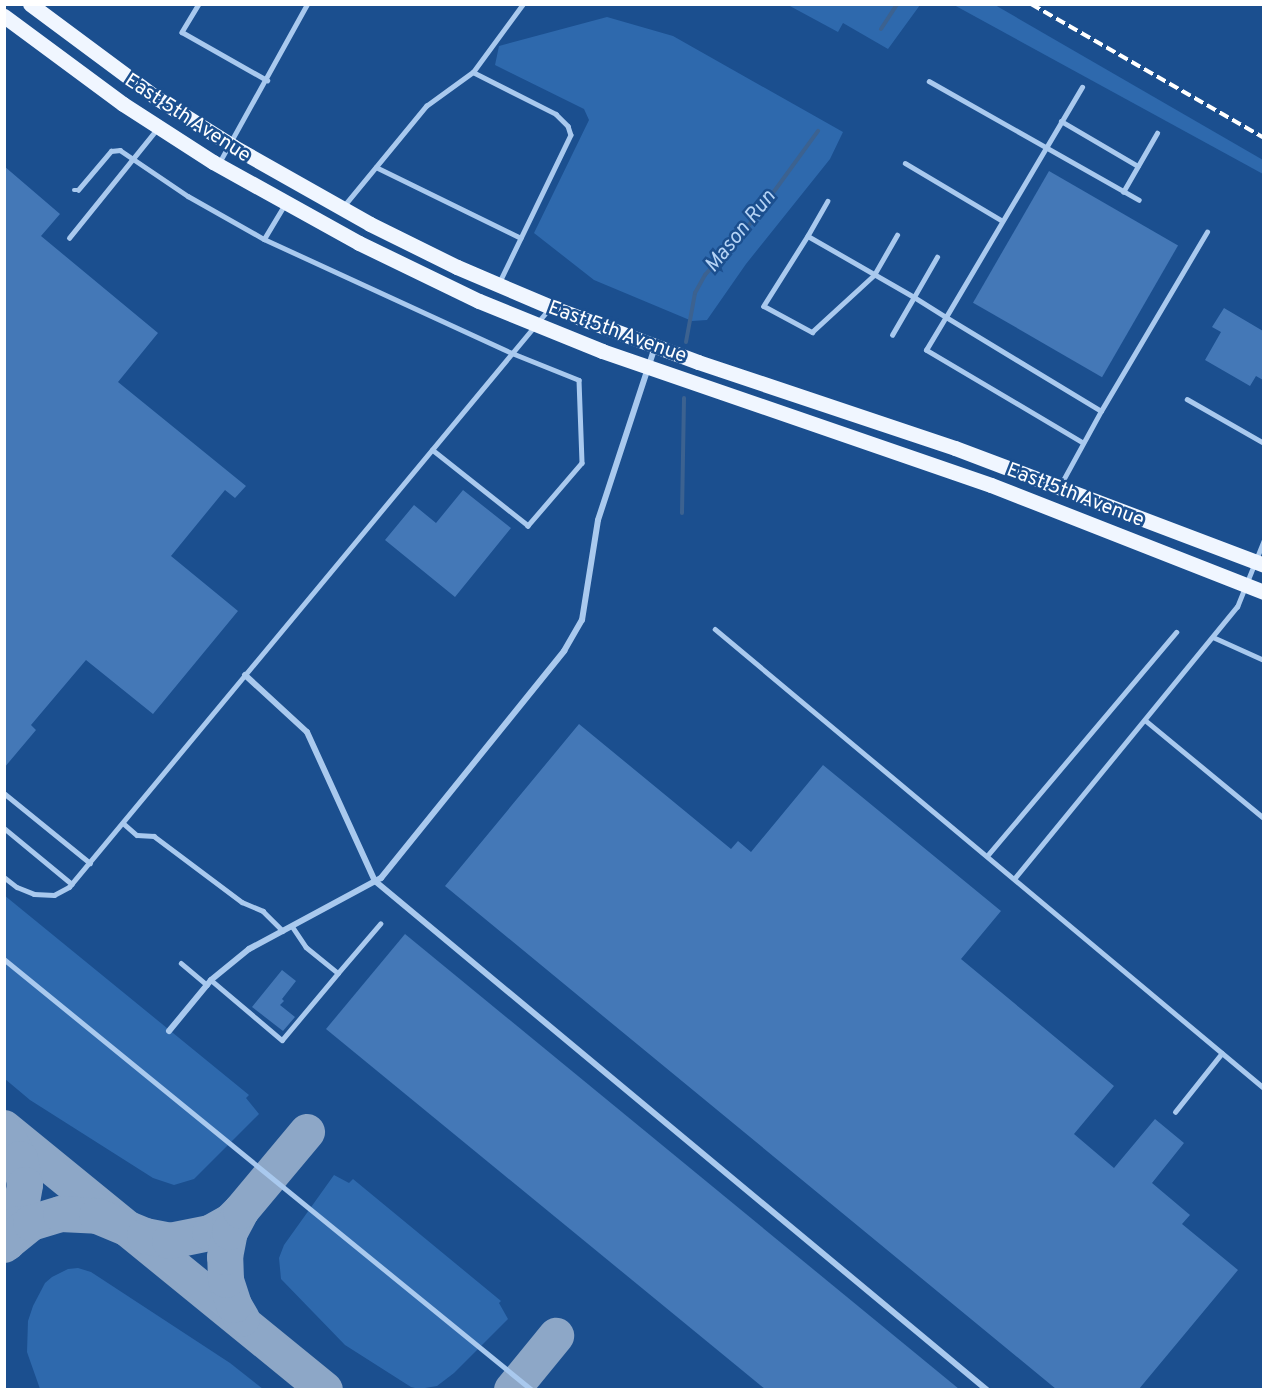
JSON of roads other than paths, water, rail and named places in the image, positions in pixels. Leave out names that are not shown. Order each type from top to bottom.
[{"type":"main road","name":"East 5th Avenue","points":[[30,4],[155,97],[230,145],[342,208],[456,267],[551,307],[656,346],[955,448],[1259,563]]},
{"type":"main road","name":"East 5th Avenue","points":[[4,16],[158,128],[218,165],[285,204],[403,265],[535,326],[991,485],[1263,592]]},
{"type":"street","points":[[170,1031],[209,983],[249,949],[381,878],[564,651],[582,620],[598,520],[656,346]]},
{"type":"street","points":[[246,675],[308,732],[375,881],[987,1389]]},
{"type":"lane","points":[[199,4],[182,32],[267,80]]},
{"type":"lane","points":[[218,165],[307,4]]},
{"type":"lane","points":[[342,208],[426,106],[473,72],[523,4]]},
{"type":"lane","points":[[473,72],[556,114],[568,126],[571,135],[499,284]]},
{"type":"lane","points":[[929,81],[1139,200]]},
{"type":"lane","points":[[1082,87],[1001,220],[926,350],[1083,443]]},
{"type":"lane","points":[[1061,121],[1138,166]]},
{"type":"lane","points":[[69,238],[158,128]]},
{"type":"lane","points":[[1123,192],[1157,133]]},
{"type":"lane","points":[[74,190],[78,190],[111,151],[120,150],[188,196],[264,239],[513,353],[579,380],[582,463],[528,526],[432,450]]},
{"type":"lane","points":[[905,163],[1001,220]]},
{"type":"lane","points":[[376,167],[521,238]]},
{"type":"lane","points":[[828,201],[764,306],[812,332],[874,274],[897,235]]},
{"type":"lane","points":[[264,239],[285,204]]},
{"type":"lane","points":[[1059,487],[1101,411],[1207,232]]},
{"type":"lane","points":[[808,236],[914,297],[1101,411]]},
{"type":"lane","points":[[892,335],[937,257]]},
{"type":"lane","points":[[4,877],[26,891],[46,896],[64,891],[72,884],[551,307]]},
{"type":"lane","points":[[1187,399],[1263,443]]},
{"type":"lane","points":[[1014,879],[1237,607],[1246,584],[1259,563],[1263,540]]},
{"type":"lane","points":[[715,629],[1263,1088]]},
{"type":"lane","points":[[987,856],[1176,632]]},
{"type":"lane","points":[[1213,637],[1263,660]]},
{"type":"lane","points":[[1145,720],[1263,818]]},
{"type":"lane","points":[[4,793],[90,862]]},
{"type":"lane","points":[[123,823],[136,836],[143,838],[154,836],[242,902],[263,911],[283,931]]},
{"type":"lane","points":[[4,828],[72,884]]},
{"type":"lane","points":[[181,963],[282,1040],[380,924]]},
{"type":"lane","points":[[292,926],[306,947],[338,973]]},
{"type":"lane","points":[[4,959],[532,1389]]},
{"type":"lane","points":[[1175,1112],[1222,1053]]},
{"type":"waterway","name":"Mason Run","points":[[881,29],[897,4]]},
{"type":"waterway","name":"Mason Run","points":[[686,342],[695,293],[705,275],[754,219],[818,131]]},
{"type":"waterway","name":"Mason Run","points":[[682,513],[684,398]]},
{"type":"railway","points":[[1031,4],[1264,138]]}]
